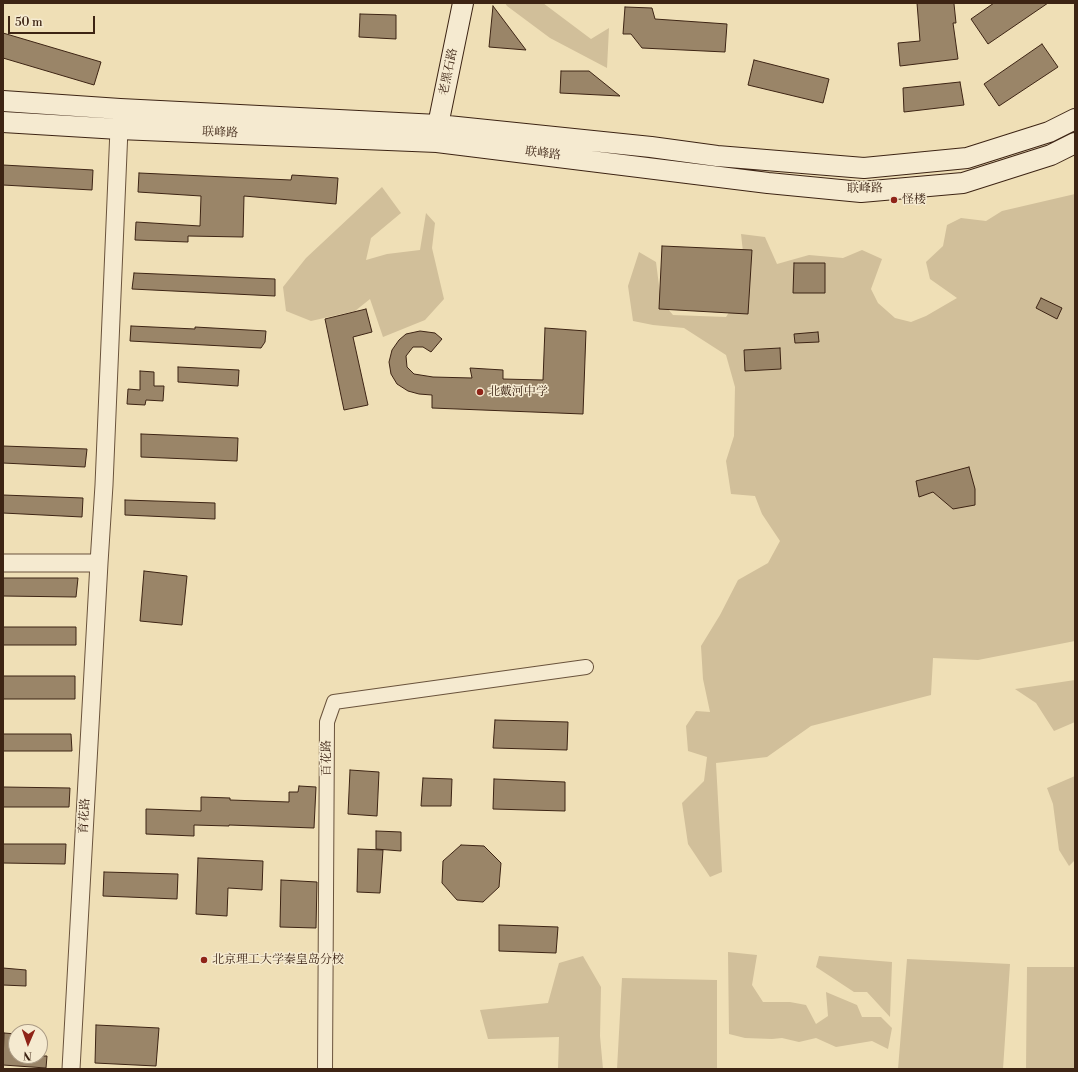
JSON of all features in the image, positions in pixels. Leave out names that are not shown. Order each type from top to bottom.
[{"type":"main road","name":"老黑石路","points":[[438,133],[464,3]]},
{"type":"main road","name":"联峰路","points":[[3,101],[651,147],[717,156],[864,168],[967,158],[1049,132],[1075,119]]},
{"type":"main road","name":"联峰路","points":[[3,122],[119,129],[438,133],[768,183],[861,192],[963,183],[1051,155],[1075,143]]},
{"type":"street","points":[[119,129],[120,109]]},
{"type":"street","name":"育花路","points":[[71,1069],[104,485],[119,129]]},
{"type":"street","points":[[3,563],[99,563]]},
{"type":"street","name":"百花路","points":[[325,1069],[327,722],[334,702],[586,667]]},
{"type":"shaded area","points":[[505,3],[543,3],[591,39],[609,28],[607,68],[550,38]]},
{"type":"shaded area","points":[[382,187],[401,213],[371,238],[366,260],[387,254],[420,250],[426,213],[435,223],[432,248],[444,299],[425,320],[383,337],[370,299],[355,311],[311,321],[286,311],[283,287],[306,258]]},
{"type":"shaded area","points":[[1075,194],[1075,641],[978,660],[933,658],[931,695],[811,726],[767,757],[716,763],[722,872],[710,877],[688,844],[682,803],[704,781],[707,757],[688,751],[686,726],[696,711],[710,712],[703,679],[701,646],[720,615],[738,580],[768,563],[780,541],[762,514],[755,496],[731,494],[726,461],[734,436],[735,387],[726,355],[684,328],[653,325],[633,321],[628,286],[639,252],[656,262],[661,301],[673,315],[726,317],[733,306],[744,261],[741,234],[765,237],[777,264],[809,255],[843,258],[862,250],[882,259],[871,289],[878,303],[895,318],[911,322],[926,316],[957,298],[930,279],[926,262],[943,246],[947,225],[961,218],[986,221],[1002,211]]},
{"type":"shaded area","points":[[1075,680],[1075,722],[1054,731],[1036,703],[1015,689]]},
{"type":"shaded area","points":[[1075,776],[1075,860],[1069,866],[1059,850],[1053,804],[1047,788]]},
{"type":"shaded area","points":[[728,952],[757,955],[752,985],[763,1002],[790,1002],[806,1005],[816,1024],[828,1016],[826,992],[857,1005],[862,1017],[881,1017],[892,1028],[888,1049],[872,1041],[836,1047],[816,1038],[799,1042],[782,1038],[745,1038],[729,1034]]},
{"type":"shaded area","points":[[583,956],[601,987],[600,1036],[603,1069],[558,1069],[559,1037],[488,1039],[480,1010],[548,1003],[559,963]]},
{"type":"shaded area","points":[[819,956],[892,962],[890,1017],[867,992],[854,992],[816,967]]},
{"type":"shaded area","points":[[907,959],[1010,964],[1003,1069],[898,1069]]},
{"type":"shaded area","points":[[1027,967],[1075,967],[1075,1069],[1026,1069]]},
{"type":"shaded area","points":[[622,978],[717,980],[717,1069],[617,1069]]},
{"type":"building","points":[[917,3],[954,4],[956,23],[953,23],[958,59],[900,66],[898,43],[920,41]]},
{"type":"building","points":[[994,3],[1048,3],[988,44],[971,19]]},
{"type":"building","points":[[493,6],[526,50],[489,47]]},
{"type":"building","points":[[625,7],[652,8],[655,19],[727,24],[725,52],[642,48],[631,34],[623,34]]},
{"type":"building","points":[[360,14],[396,15],[396,39],[359,37]]},
{"type":"building","points":[[3,33],[101,62],[94,85],[3,58]]},
{"type":"building","points":[[1042,44],[1058,67],[999,106],[984,84]]},
{"type":"building","points":[[754,60],[829,79],[823,103],[748,85]]},
{"type":"building","points":[[561,71],[589,71],[620,96],[560,93]]},
{"type":"building","points":[[960,82],[964,105],[904,112],[903,88]]},
{"type":"building","points":[[3,165],[93,170],[92,190],[3,185]]},
{"type":"building","points":[[139,173],[291,180],[292,175],[338,178],[336,204],[244,196],[243,237],[188,236],[188,242],[135,240],[136,222],[200,226],[201,196],[138,192]]},
{"type":"building","points":[[662,246],[752,250],[748,314],[659,309]]},
{"type":"building","points":[[794,263],[825,263],[825,293],[793,293]]},
{"type":"building","points":[[134,273],[275,279],[275,296],[132,289]]},
{"type":"building","points":[[1041,298],[1062,308],[1057,319],[1036,308]]},
{"type":"building","points":[[366,309],[372,332],[353,337],[368,405],[344,410],[325,319]]},
{"type":"building","points":[[131,326],[195,329],[195,327],[266,331],[265,342],[261,348],[130,341]]},
{"type":"building","points":[[545,328],[586,331],[583,414],[432,408],[432,395],[408,391],[397,384],[391,374],[389,362],[392,350],[399,340],[406,334],[420,331],[435,333],[442,339],[431,352],[423,347],[413,347],[406,356],[407,367],[414,374],[433,377],[472,378],[470,368],[503,370],[503,379],[543,380]]},
{"type":"building","points":[[818,332],[819,342],[795,343],[794,334]]},
{"type":"building","points":[[780,348],[781,369],[745,371],[744,350]]},
{"type":"building","points":[[178,367],[239,370],[238,386],[178,382]]},
{"type":"building","points":[[140,371],[154,372],[154,386],[164,386],[163,401],[146,400],[145,405],[127,404],[128,389],[140,390]]},
{"type":"building","points":[[141,434],[238,438],[237,461],[141,457]]},
{"type":"building","points":[[3,446],[87,449],[85,467],[3,463]]},
{"type":"building","points":[[969,467],[975,489],[975,505],[953,509],[933,492],[919,497],[916,481]]},
{"type":"building","points":[[3,495],[83,498],[82,517],[3,513]]},
{"type":"building","points":[[125,500],[215,503],[215,519],[125,515]]},
{"type":"building","points":[[144,571],[187,576],[182,625],[140,621]]},
{"type":"building","points":[[3,578],[78,578],[76,597],[3,596]]},
{"type":"building","points":[[3,627],[76,627],[76,645],[3,645]]},
{"type":"building","points":[[3,676],[75,676],[75,699],[3,699]]},
{"type":"building","points":[[495,720],[568,722],[567,750],[493,748]]},
{"type":"building","points":[[3,734],[71,734],[72,751],[3,751]]},
{"type":"building","points":[[350,770],[379,772],[377,816],[348,814]]},
{"type":"building","points":[[423,778],[452,779],[451,806],[421,806]]},
{"type":"building","points":[[494,779],[565,782],[565,811],[493,809]]},
{"type":"building","points":[[299,786],[316,787],[314,828],[194,825],[194,836],[146,834],[146,809],[201,811],[201,797],[230,798],[230,800],[289,802],[289,792],[298,792]]},
{"type":"building","points":[[3,787],[70,788],[69,807],[3,807]]},
{"type":"building","points":[[376,831],[401,832],[401,851],[376,849]]},
{"type":"building","points":[[3,844],[66,844],[65,864],[3,863]]},
{"type":"building","points":[[461,845],[484,846],[501,863],[499,887],[483,902],[457,900],[442,883],[443,861]]},
{"type":"building","points":[[358,849],[383,850],[380,893],[357,892]]},
{"type":"building","points":[[198,858],[263,861],[262,890],[228,888],[227,916],[196,914]]},
{"type":"building","points":[[104,872],[178,874],[177,899],[103,896]]},
{"type":"building","points":[[281,880],[317,882],[316,928],[280,927]]},
{"type":"building","points":[[499,925],[558,927],[556,953],[499,951]]},
{"type":"building","points":[[3,968],[26,970],[26,986],[3,985]]},
{"type":"building","points":[[96,1025],[159,1028],[156,1066],[95,1063]]},
{"type":"building","points":[[4,1033],[8,1033],[8,1064],[46,1064],[46,1068],[3,1065]]},
{"type":"place","name":"怪楼","points":[[894,200]]},
{"type":"place","name":"北戴河中学","points":[[480,392]]},
{"type":"place","name":"北京理工大学秦皇岛分校","points":[[204,960]]}]
